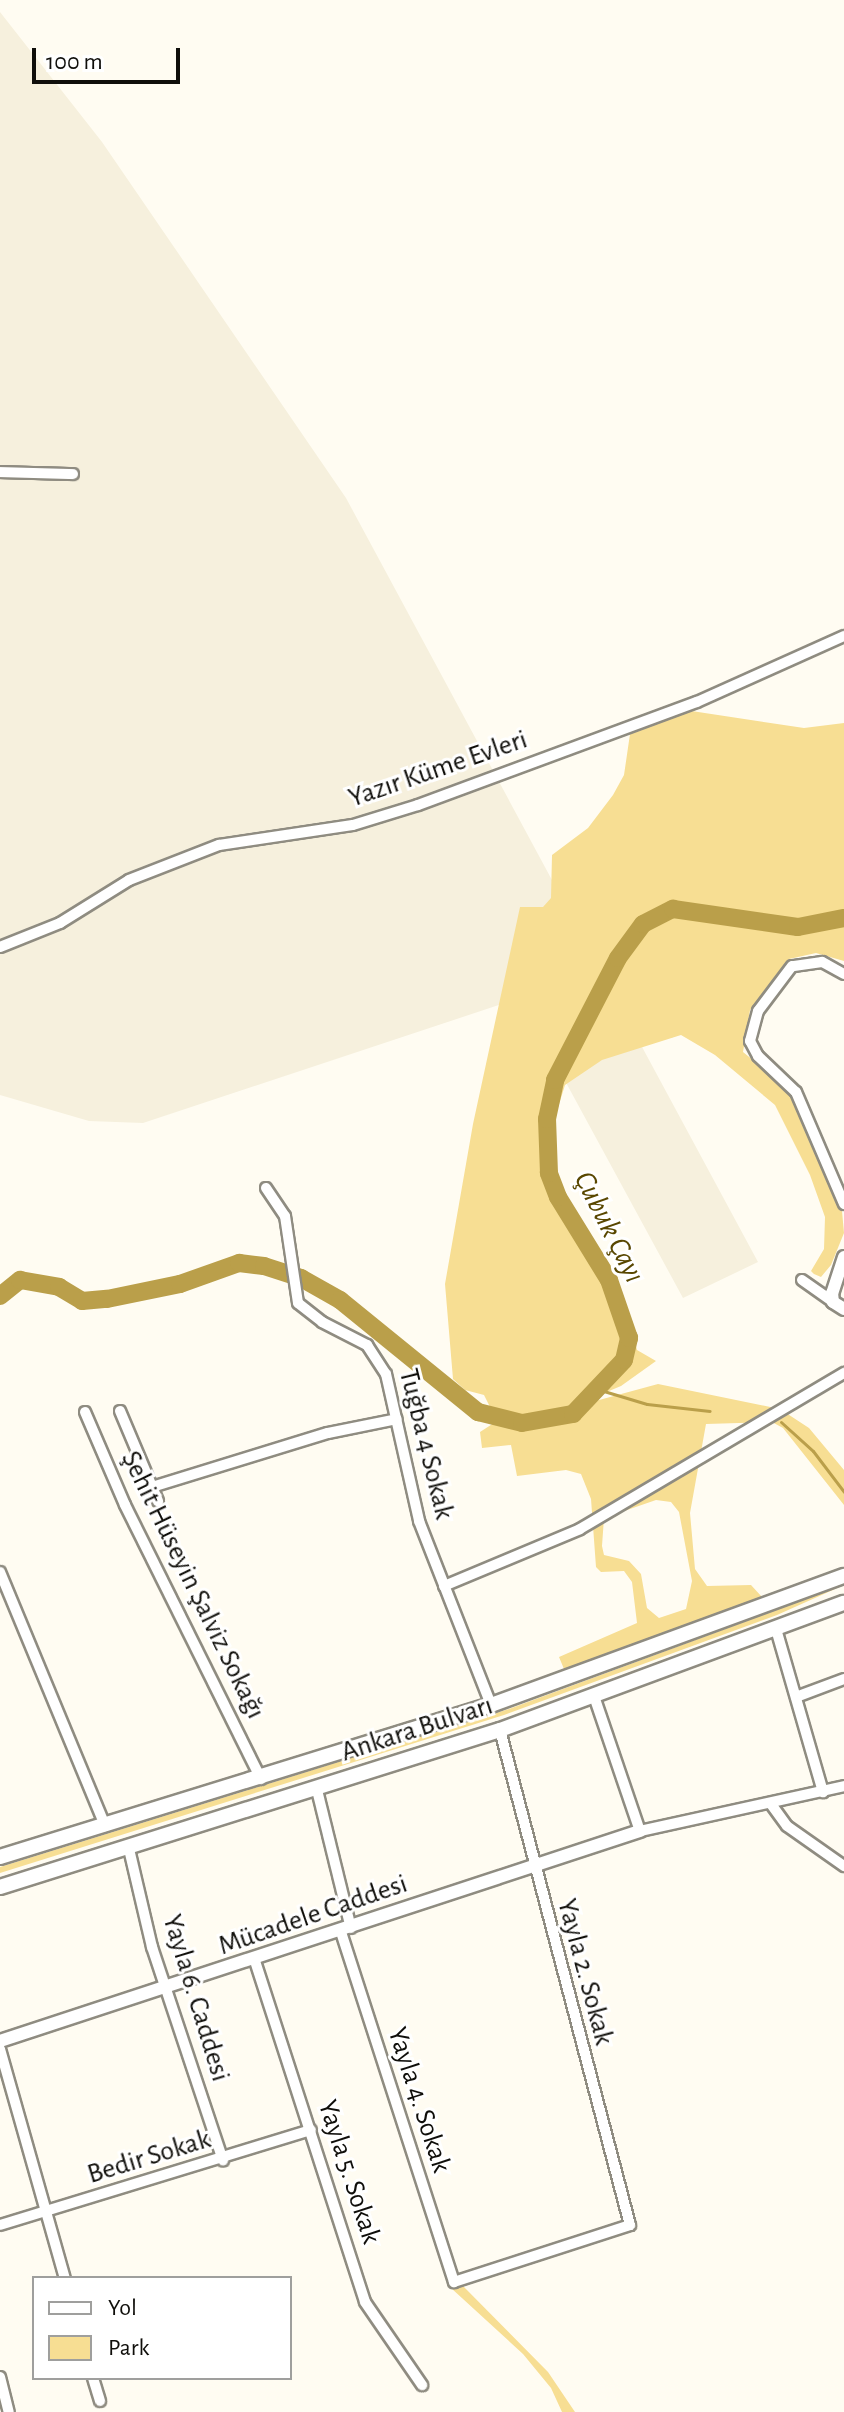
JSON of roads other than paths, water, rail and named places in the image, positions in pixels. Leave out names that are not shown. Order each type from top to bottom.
[{"type":"main road","name":"Ankara Bulvarı","points":[[0,1857],[261,1779],[491,1705],[844,1576]]},
{"type":"main road","name":"Ankara Bulvarı","points":[[0,1887],[317,1790],[500,1730],[844,1603]]},
{"type":"street","points":[[0,472],[73,474]]},
{"type":"street","name":"Yazır Küme Evleri","points":[[0,947],[60,923],[129,880],[219,845],[353,825],[418,805],[697,702],[844,636]]},
{"type":"street","points":[[840,971],[810,961],[792,966],[758,1011],[750,1041],[796,1092],[844,1204]]},
{"type":"street","name":"Tuğba 4 Sokak","points":[[266,1188],[285,1216],[294,1258],[295,1297],[309,1314],[373,1350],[386,1374],[408,1482],[444,1586],[491,1705]]},
{"type":"street","points":[[839,1306],[835,1277],[844,1257]]},
{"type":"street","points":[[802,1280],[839,1306]]},
{"type":"street","points":[[444,1586],[580,1529],[844,1373]]},
{"type":"street","points":[[120,1411],[158,1501]]},
{"type":"street","name":"Şehit Hüseyin Şalviz Sokağı","points":[[85,1412],[125,1505],[261,1779]]},
{"type":"street","points":[[152,1487],[328,1433],[397,1419]]},
{"type":"street","points":[[0,1572],[3,1586],[105,1826]]},
{"type":"street","points":[[776,1629],[823,1792]]},
{"type":"street","points":[[796,1697],[844,1679]]},
{"type":"street","points":[[594,1696],[640,1831],[844,1786]]},
{"type":"street","name":"Yayla 2. Sokak","points":[[454,2282],[630,2225],[531,1863],[500,1730]]},
{"type":"street","name":"Yayla 4. Sokak","points":[[317,1790],[346,1930],[454,2282]]},
{"type":"street","points":[[771,1804],[787,1826],[844,1866]]},
{"type":"street","name":"Mücadele Caddesi","points":[[0,2041],[255,1961],[531,1863],[640,1831]]},
{"type":"street","name":"Yayla 6. Caddesi","points":[[129,1849],[166,1990],[223,2161]]},
{"type":"street","name":"Yayla 5. Sokak","points":[[255,1961],[365,2302],[422,2385]]},
{"type":"street","points":[[0,2049],[64,2276]]},
{"type":"street","name":"Bedir Sokak","points":[[0,2225],[223,2161],[311,2130]]},
{"type":"street","points":[[0,2377],[9,2412]]},
{"type":"street","points":[[94,2380],[100,2401]]},
{"type":"waterway","name":"Çubuk Çayı","points":[[0,1296],[20,1280],[59,1287],[82,1301],[107,1299],[180,1284],[239,1263],[264,1266],[301,1278],[340,1300],[478,1412],[522,1423],[573,1414],[624,1360],[629,1338],[609,1280],[558,1197],[549,1173],[547,1119],[555,1080],[618,958],[643,924],[673,909],[798,927],[844,918]]},
{"type":"waterway","points":[[597,1389],[647,1404],[710,1411]]},
{"type":"waterway","points":[[781,1422],[813,1451],[844,1492]]}]
